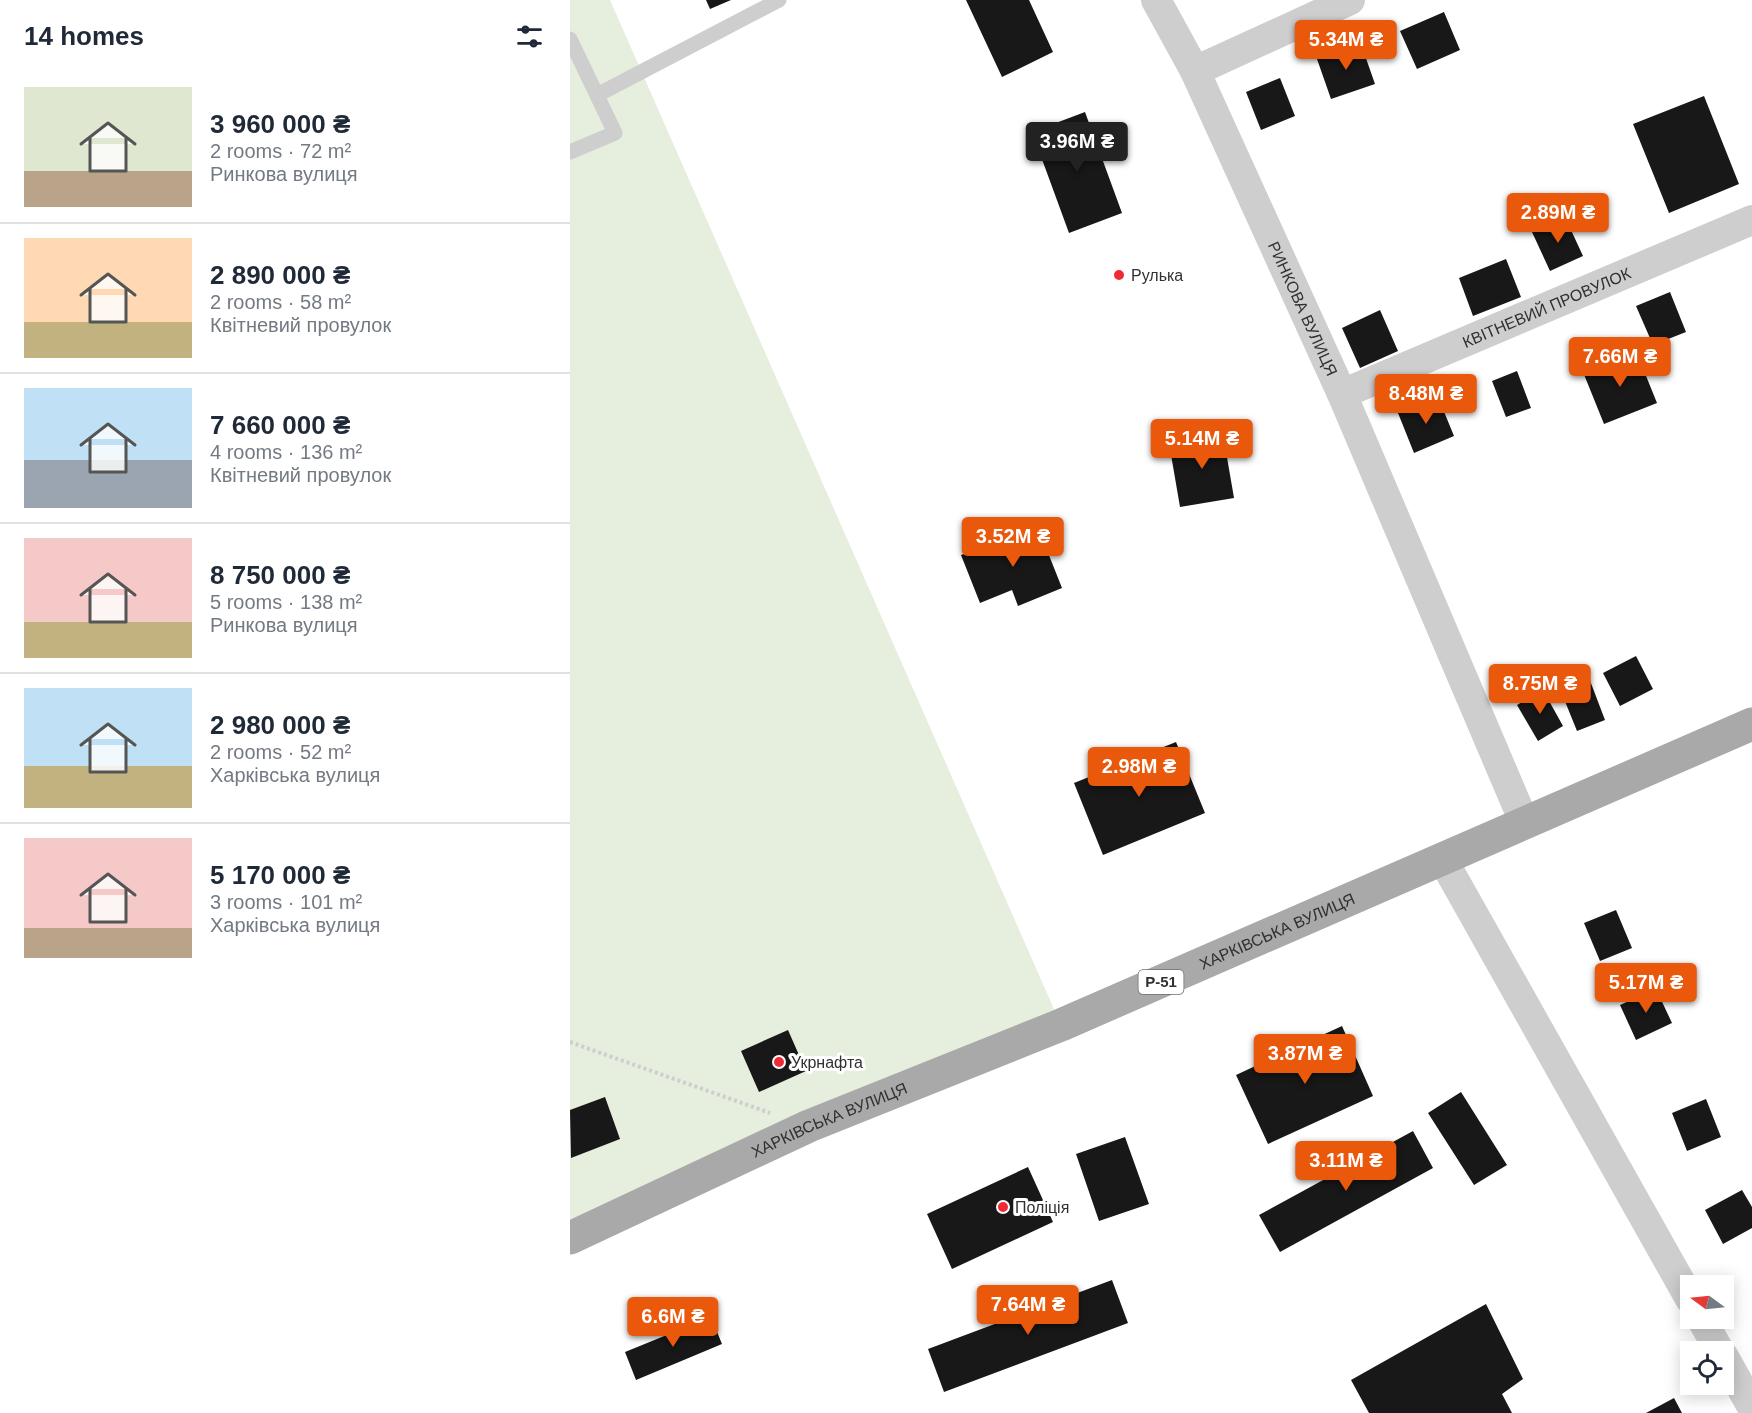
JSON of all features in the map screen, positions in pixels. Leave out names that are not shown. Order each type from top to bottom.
[{"type":"main road","name":"ХАРКІВСЬКА ВУЛИЦЯ","points":[[570,1238],[809,1126],[1061,1025],[1752,724]]},
{"type":"street","name":"РИНКОВА ВУЛИЦЯ","points":[[1156,0],[1195,71],[1342,394],[1524,822]]},
{"type":"street","points":[[1195,71],[1350,0]]},
{"type":"street","name":"КВІТНЕВИЙ ПРОВУЛОК","points":[[1342,394],[1752,220]]},
{"type":"street","points":[[1443,860],[1680,1281]]},
{"type":"street","points":[[1734,1373],[1749,1395]]},
{"type":"lane","points":[[597,95],[779,0]]},
{"type":"lane","points":[[570,39],[615,133],[570,152]]},
{"type":"path","points":[[570,1042],[809,1126]]},
{"type":"green space","points":[[570,0],[610,0],[1061,1025],[570,1238]]},
{"type":"building","points":[[706,0],[731,0],[710,9]]},
{"type":"building","points":[[966,0],[1029,0],[1053,52],[1002,77]]},
{"type":"building","points":[[1444,12],[1460,50],[1417,69],[1400,31]]},
{"type":"building","points":[[1361,44],[1375,84],[1331,99],[1317,59]]},
{"type":"building","points":[[1280,78],[1295,116],[1261,130],[1246,92]]},
{"type":"building","points":[[1704,96],[1739,184],[1669,213],[1633,124]]},
{"type":"building","points":[[1085,112],[1122,213],[1069,233],[1032,132]]},
{"type":"building","points":[[1565,217],[1583,256],[1550,271],[1532,232]]},
{"type":"building","points":[[1506,259],[1521,297],[1473,316],[1459,278]]},
{"type":"building","points":[[1670,292],[1686,332],[1653,345],[1636,306]]},
{"type":"building","points":[[1380,310],[1398,351],[1360,368],[1342,328]]},
{"type":"building","points":[[1636,351],[1657,403],[1604,424],[1583,372]]},
{"type":"building","points":[[1517,371],[1531,408],[1506,417],[1492,381]]},
{"type":"building","points":[[1438,397],[1454,436],[1414,453],[1398,413]]},
{"type":"building","points":[[1223,434],[1234,498],[1180,507],[1169,443]]},
{"type":"building","points":[[1037,525],[1062,588],[1018,606],[1012,590],[980,603],[961,555]]},
{"type":"building","points":[[1636,656],[1653,689],[1620,706],[1603,673]]},
{"type":"building","points":[[1589,678],[1605,720],[1577,731],[1560,689]]},
{"type":"building","points":[[1543,690],[1563,726],[1538,741],[1517,705]]},
{"type":"building","points":[[1176,742],[1205,813],[1103,855],[1074,783]]},
{"type":"building","points":[[1616,910],[1632,948],[1600,961],[1584,923]]},
{"type":"building","points":[[1656,989],[1672,1023],[1636,1040],[1620,1005]]},
{"type":"building","points":[[1342,1026],[1373,1096],[1268,1144],[1236,1075]]},
{"type":"building","points":[[788,1030],[806,1071],[759,1092],[741,1051]]},
{"type":"building","points":[[1461,1092],[1507,1165],[1474,1185],[1428,1113]]},
{"type":"building","points":[[605,1097],[620,1139],[571,1158],[570,1110]]},
{"type":"building","points":[[1706,1099],[1721,1137],[1687,1151],[1672,1113]]},
{"type":"building","points":[[1413,1131],[1433,1168],[1280,1252],[1259,1215]]},
{"type":"building","points":[[1125,1137],[1149,1204],[1099,1221],[1076,1154]]},
{"type":"building","points":[[1028,1167],[1053,1222],[952,1269],[927,1214]]},
{"type":"building","points":[[1742,1190],[1752,1207],[1752,1228],[1723,1244],[1705,1210]]},
{"type":"building","points":[[1112,1280],[1128,1323],[944,1392],[928,1349]]},
{"type":"building","points":[[1486,1304],[1523,1379],[1502,1394],[1512,1413],[1369,1413],[1351,1380]]},
{"type":"building","points":[[711,1317],[722,1344],[636,1380],[625,1352]]},
{"type":"building","points":[[1674,1398],[1682,1413],[1646,1413]]},
{"type":"place","name":"Рулька","points":[[1119,275]]},
{"type":"place","name":"Укрнафта","points":[[779,1062]]},
{"type":"place","name":"Поліція","points":[[1003,1207]]}]
